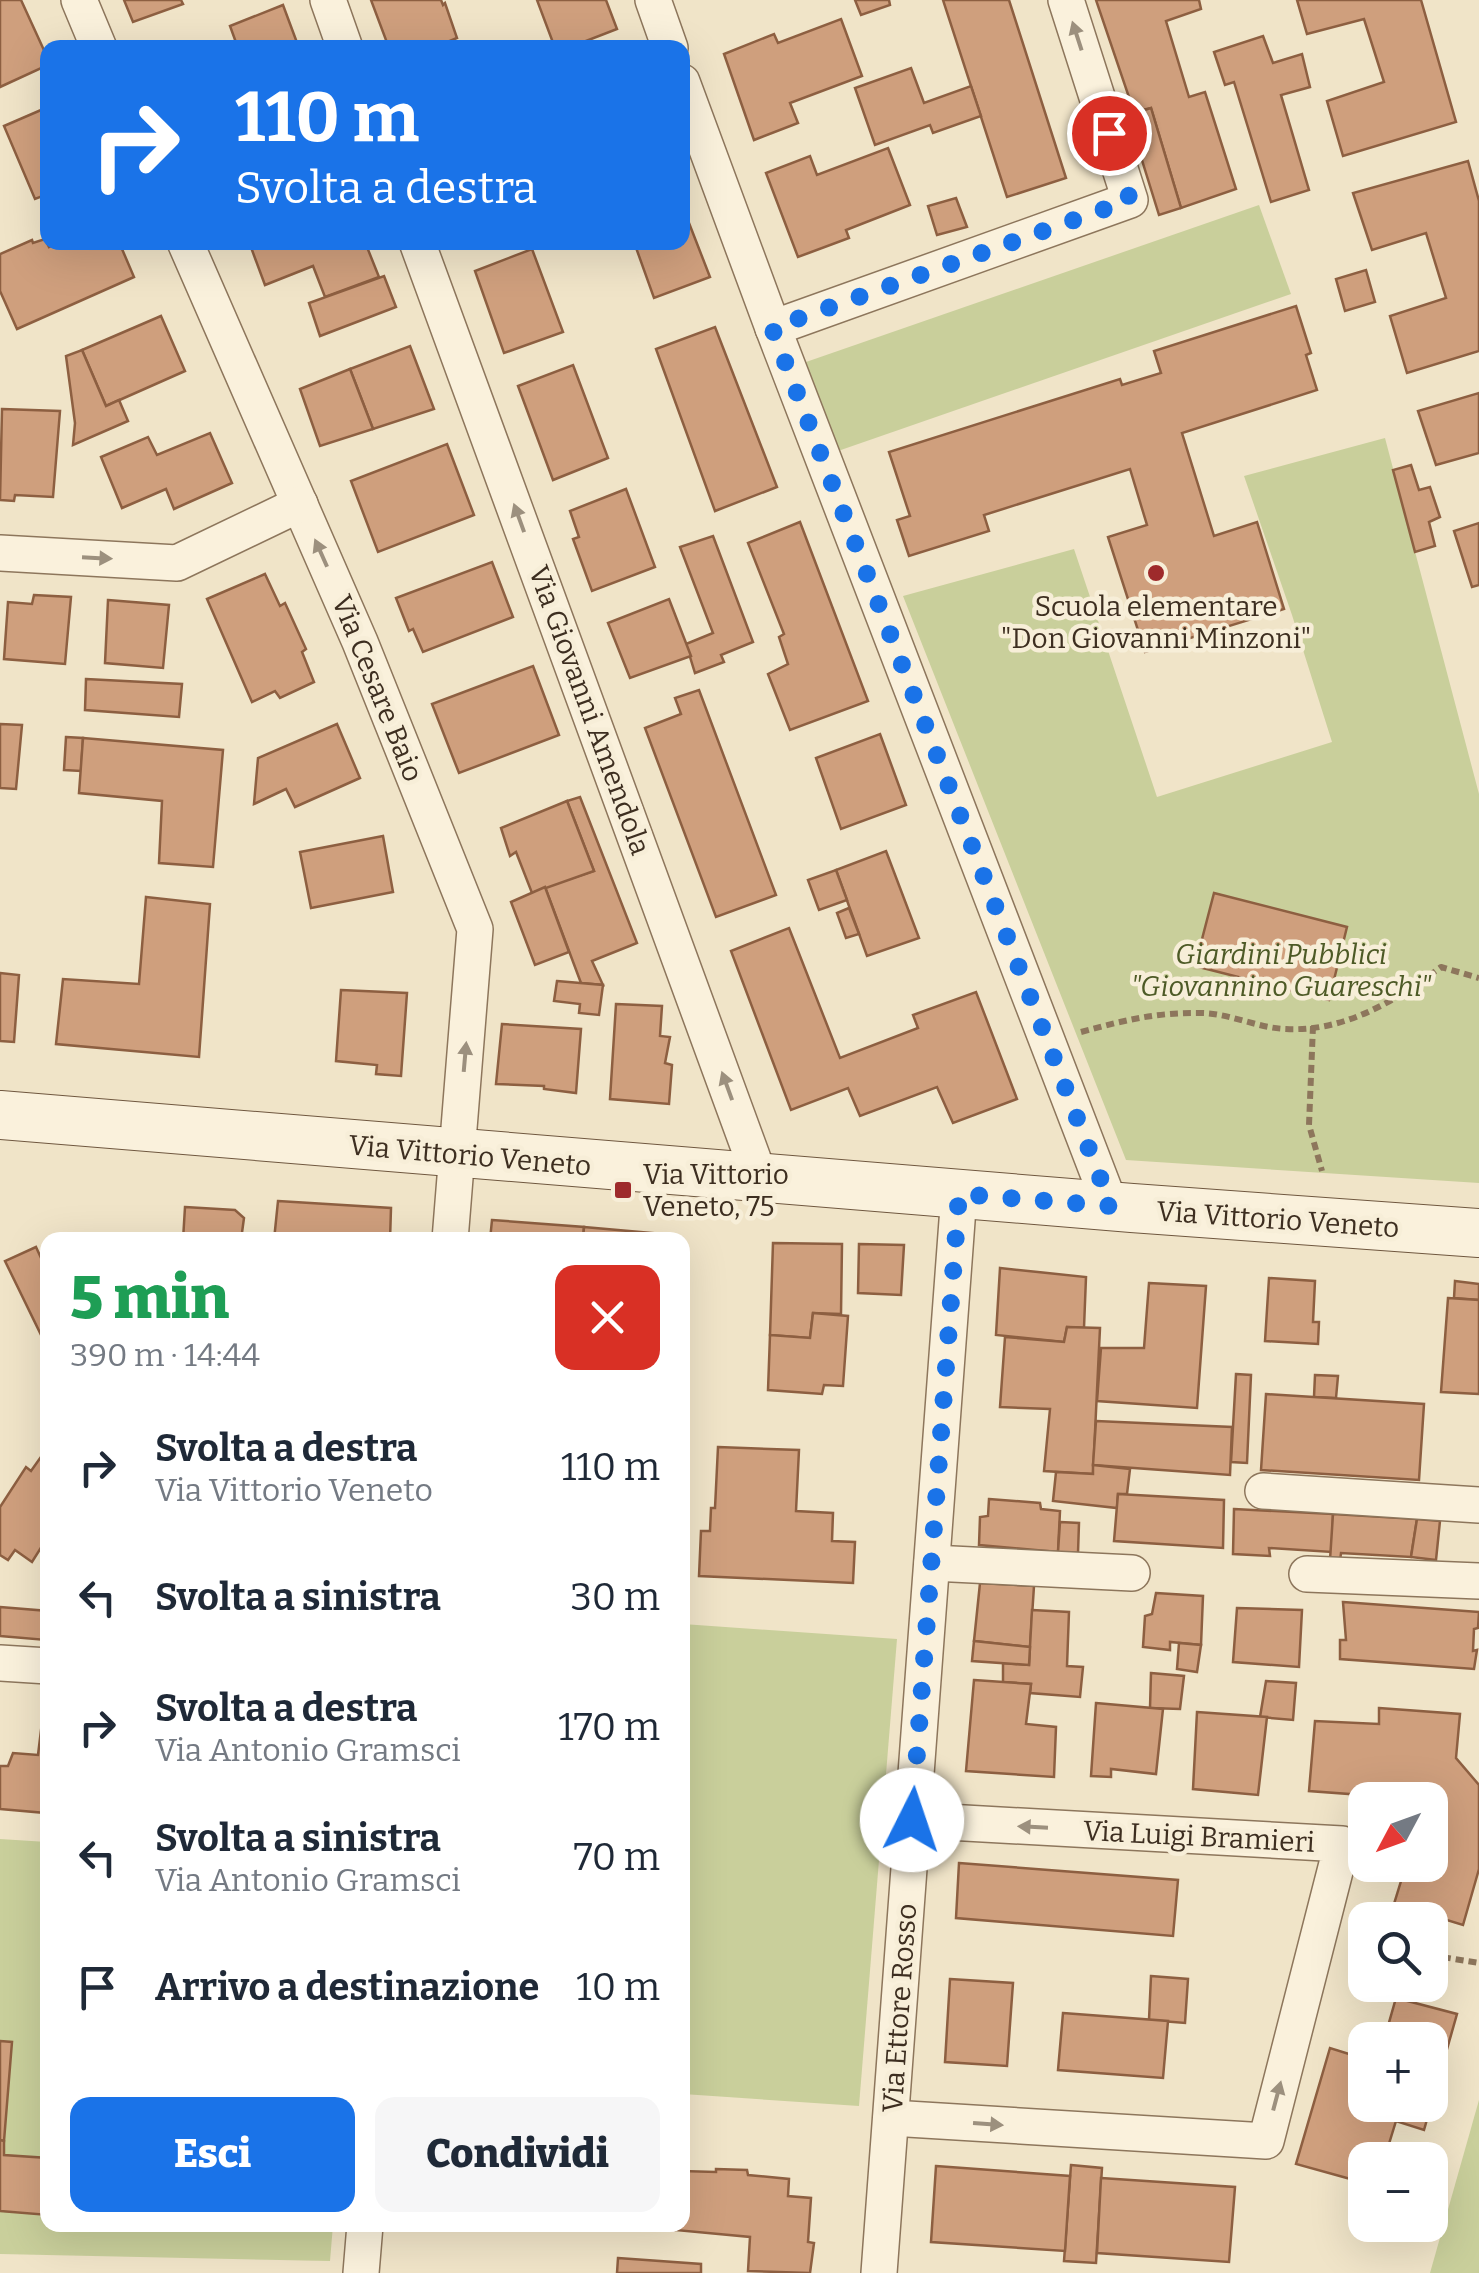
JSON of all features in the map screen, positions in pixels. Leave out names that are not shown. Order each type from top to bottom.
[{"type":"main road","name":"Via Vittorio Veneto","points":[[0,1115],[1479,1233]]},
{"type":"street","points":[[78,0],[96,40]]},
{"type":"street","points":[[328,0],[342,40]]},
{"type":"street","points":[[652,0],[667,40]]},
{"type":"street","points":[[772,328],[1130,200],[1066,0]]},
{"type":"street","points":[[690,104],[772,328],[1111,1206]]},
{"type":"street","name":"Via Cesare Baio","points":[[189,250],[360,642],[475,929],[451,1232]]},
{"type":"street","name":"Via Giovanni Amendola","points":[[421,250],[760,1178]]},
{"type":"street","points":[[0,553],[177,563],[300,504]]},
{"type":"street","name":"Via Ettore Rosso","points":[[879,2273],[959,1194]]},
{"type":"street","points":[[1263,1490],[1479,1505]]},
{"type":"street","points":[[932,1563],[1132,1572]]},
{"type":"street","points":[[1307,1574],[1479,1581]]},
{"type":"street","points":[[0,1663],[40,1666]]},
{"type":"street","name":"Via Luigi Bramieri","points":[[891,2118],[1266,2141],[1342,1844],[912,1820]]},
{"type":"street","points":[[361,2273],[364,2232]]},
{"type":"path","points":[[1075,1034],[1141,1015],[1207,1013],[1286,1030],[1338,1023],[1399,999],[1441,967],[1479,978]]},
{"type":"path","points":[[1313,1026],[1308,1125],[1322,1171]]},
{"type":"path","points":[[1448,1958],[1479,1963]]},
{"type":"green space","points":[[1259,205],[1291,294],[838,451],[806,362]]},
{"type":"green space","name":"Giardini Pubblici \"Giovannino Guareschi\"","points":[[1385,438],[1479,794],[1479,1183],[1126,1160],[903,596],[1074,549],[1157,797],[1332,742],[1244,476]]},
{"type":"green space","points":[[690,1624],[897,1639],[859,2106],[690,2094]]},
{"type":"green space","points":[[0,1839],[40,1842],[40,2232],[332,2232],[330,2261],[0,2254]]},
{"type":"green space","points":[[1479,2100],[1479,2273],[1430,2273],[1439,2242],[1448,2242],[1448,2209]]},
{"type":"building","points":[[0,0],[21,0],[40,42],[40,69],[0,87]]},
{"type":"building","points":[[124,0],[181,0],[183,4],[133,22]]},
{"type":"building","points":[[371,0],[441,0],[457,38],[452,40],[386,40]]},
{"type":"building","points":[[537,0],[606,0],[617,29],[589,40],[552,40]]},
{"type":"building","points":[[855,0],[889,0],[890,5],[861,15]]},
{"type":"building","points":[[943,0],[1009,0],[1066,178],[1007,197]]},
{"type":"building","points":[[1096,0],[1199,0],[1201,9],[1166,21],[1189,97],[1205,92],[1236,189],[1181,208],[1151,108],[1134,112]]},
{"type":"building","points":[[1297,0],[1421,0],[1456,122],[1343,156],[1327,101],[1384,82],[1364,19],[1307,34]]},
{"type":"building","points":[[283,5],[296,40],[235,40],[230,26]]},
{"type":"building","points":[[841,19],[862,76],[790,103],[798,123],[754,140],[724,54],[774,34],[778,43]]},
{"type":"building","points":[[1263,36],[1273,63],[1302,54],[1310,87],[1281,95],[1309,190],[1271,202],[1234,82],[1225,85],[1214,52]]},
{"type":"building","points":[[911,68],[924,103],[971,86],[981,116],[933,133],[930,125],[875,145],[855,88]]},
{"type":"building","points":[[1151,108],[1181,208],[1159,215],[1128,115]]},
{"type":"building","points":[[40,110],[40,197],[35,199],[4,126]]},
{"type":"building","points":[[888,148],[910,205],[846,230],[849,238],[798,257],[766,173],[810,156],[817,175]]},
{"type":"building","points":[[1468,161],[1479,201],[1479,351],[1407,373],[1390,316],[1446,298],[1426,233],[1372,250],[1353,193]]},
{"type":"building","points":[[956,198],[967,227],[937,235],[928,206]]},
{"type":"building","points":[[690,226],[710,277],[654,298],[637,250],[690,250]]},
{"type":"building","points":[[32,240],[40,241],[40,250],[122,250],[134,277],[17,329],[0,291],[0,254]]},
{"type":"building","points":[[252,250],[368,250],[379,277],[325,297],[313,266],[265,285]]},
{"type":"building","points":[[532,250],[563,332],[504,353],[475,271]]},
{"type":"building","points":[[1366,270],[1375,302],[1345,311],[1336,279]]},
{"type":"building","points":[[384,276],[396,307],[320,336],[309,303]]},
{"type":"building","points":[[1296,306],[1311,353],[1306,355],[1317,390],[1182,433],[1214,536],[1257,522],[1284,609],[1145,652],[1108,537],[1147,525],[1130,469],[984,515],[989,531],[909,556],[897,520],[910,516],[889,452],[1120,379],[1122,385],[1161,373],[1154,351]]},
{"type":"building","points":[[161,316],[185,371],[106,406],[82,350]]},
{"type":"building","points":[[715,327],[777,487],[715,511],[656,349]]},
{"type":"building","points":[[410,346],[434,409],[373,429],[350,369]]},
{"type":"building","points":[[82,350],[106,406],[119,400],[128,421],[73,445],[75,423],[66,356]]},
{"type":"building","points":[[573,365],[608,458],[553,480],[518,386]]},
{"type":"building","points":[[350,369],[373,429],[320,446],[300,389]]},
{"type":"building","points":[[1479,393],[1479,453],[1436,465],[1418,411]]},
{"type":"building","points":[[2,409],[60,411],[53,497],[15,495],[14,501],[0,500]]},
{"type":"building","points":[[210,433],[232,483],[174,509],[166,489],[122,508],[101,457],[148,437],[157,455]]},
{"type":"building","points":[[447,444],[474,515],[378,552],[351,481]]},
{"type":"building","points":[[1411,465],[1419,490],[1430,487],[1440,517],[1429,522],[1435,546],[1415,552],[1393,470]]},
{"type":"building","points":[[626,489],[655,567],[592,591],[573,539],[579,537],[570,511]]},
{"type":"building","points":[[800,522],[868,701],[790,730],[768,674],[788,664],[779,637],[784,634],[748,543]]},
{"type":"building","points":[[1479,523],[1479,585],[1472,587],[1454,531]]},
{"type":"building","points":[[713,536],[753,642],[721,655],[724,662],[695,673],[686,644],[713,633],[680,547]]},
{"type":"building","points":[[492,562],[513,617],[423,652],[413,629],[409,631],[396,598]]},
{"type":"building","points":[[265,574],[280,606],[285,603],[306,649],[302,652],[314,682],[280,698],[275,691],[252,702],[207,599]]},
{"type":"building","points":[[34,595],[71,597],[65,664],[4,659],[8,602],[32,604]]},
{"type":"building","points":[[669,599],[691,656],[630,678],[608,623]]},
{"type":"building","points":[[108,600],[169,605],[163,668],[105,663]]},
{"type":"building","points":[[533,666],[559,735],[459,773],[432,704]]},
{"type":"building","points":[[86,679],[182,684],[179,717],[85,710]]},
{"type":"building","points":[[699,690],[776,895],[716,917],[645,728],[681,714],[675,698]]},
{"type":"building","points":[[0,724],[22,725],[16,789],[0,788]]},
{"type":"building","points":[[337,724],[360,778],[295,807],[286,789],[254,804],[258,758]]},
{"type":"building","points":[[880,734],[906,805],[841,829],[816,758]]},
{"type":"building","points":[[66,737],[83,738],[81,771],[64,770]]},
{"type":"building","points":[[83,738],[223,750],[213,867],[159,863],[162,801],[79,793]]},
{"type":"building","points":[[580,797],[637,943],[592,961],[603,985],[581,983],[545,887],[594,871],[567,801]]},
{"type":"building","points":[[567,801],[594,871],[532,893],[516,852],[510,856],[501,828]]},
{"type":"building","points":[[383,836],[393,892],[311,908],[300,852]]},
{"type":"building","points":[[886,851],[919,938],[867,956],[836,870]]},
{"type":"building","points":[[836,870],[847,900],[819,910],[808,880]]},
{"type":"building","points":[[545,887],[569,952],[535,965],[511,902]]},
{"type":"building","points":[[1214,893],[1347,927],[1329,1000],[1195,966]]},
{"type":"building","points":[[146,897],[210,904],[199,1057],[56,1044],[63,979],[139,984]]},
{"type":"building","points":[[849,908],[859,934],[846,938],[837,913]]},
{"type":"building","points":[[789,928],[840,1058],[918,1028],[913,1015],[976,992],[1017,1099],[953,1123],[937,1087],[860,1116],[848,1088],[791,1110],[731,951]]},
{"type":"building","points":[[0,973],[19,975],[14,1042],[0,1041]]},
{"type":"building","points":[[557,981],[603,985],[599,1015],[579,1013],[580,1004],[554,1001]]},
{"type":"building","points":[[341,990],[407,993],[401,1076],[376,1074],[377,1065],[336,1061]]},
{"type":"building","points":[[616,1004],[662,1006],[660,1036],[670,1037],[665,1063],[672,1065],[669,1104],[610,1099]]},
{"type":"building","points":[[502,1024],[581,1029],[576,1093],[544,1086],[496,1084]]},
{"type":"building","points":[[278,1201],[391,1208],[390,1232],[275,1232]]},
{"type":"building","points":[[185,1207],[235,1210],[244,1218],[242,1232],[183,1232]]},
{"type":"building","points":[[492,1220],[584,1227],[584,1232],[491,1232]]},
{"type":"building","points":[[584,1227],[640,1232],[584,1232]]},
{"type":"building","points":[[773,1243],[842,1244],[841,1314],[813,1313],[810,1338],[770,1335]]},
{"type":"building","points":[[859,1244],[904,1245],[901,1295],[858,1293]]},
{"type":"building","points":[[36,1247],[40,1256],[40,1333],[5,1261]]},
{"type":"building","points":[[1000,1268],[1086,1277],[1084,1328],[1067,1327],[1064,1342],[996,1335]]},
{"type":"building","points":[[1269,1278],[1315,1281],[1313,1322],[1319,1322],[1318,1344],[1265,1341]]},
{"type":"building","points":[[1455,1281],[1479,1284],[1479,1300],[1454,1298]]},
{"type":"building","points":[[1149,1283],[1206,1286],[1197,1408],[1097,1401],[1101,1348],[1144,1348]]},
{"type":"building","points":[[1448,1298],[1479,1300],[1479,1394],[1441,1392]]},
{"type":"building","points":[[813,1313],[848,1316],[843,1386],[824,1385],[822,1394],[768,1390],[770,1335],[810,1338]]},
{"type":"building","points":[[1067,1327],[1100,1328],[1093,1474],[1044,1471],[1050,1409],[1000,1407],[1005,1337],[1064,1342]]},
{"type":"building","points":[[1236,1374],[1251,1375],[1247,1463],[1231,1462]]},
{"type":"building","points":[[1315,1375],[1338,1376],[1336,1398],[1314,1397]]},
{"type":"building","points":[[1266,1394],[1424,1404],[1419,1480],[1261,1470]]},
{"type":"building","points":[[1096,1421],[1232,1427],[1230,1475],[1093,1465]]},
{"type":"building","points":[[718,1447],[799,1450],[796,1511],[833,1513],[832,1541],[855,1542],[853,1583],[699,1576],[701,1531],[710,1531],[711,1508],[715,1508]]},
{"type":"building","points":[[40,1458],[40,1549],[32,1562],[15,1550],[8,1560],[0,1555],[0,1507],[26,1467],[31,1471]]},
{"type":"building","points":[[1093,1465],[1130,1469],[1127,1494],[1118,1494],[1117,1508],[1053,1501],[1056,1472],[1093,1474]]},
{"type":"building","points":[[1118,1494],[1224,1500],[1223,1548],[1114,1541]]},
{"type":"building","points":[[989,1499],[1040,1503],[1041,1509],[1060,1511],[1058,1552],[979,1545],[980,1517],[988,1516]]},
{"type":"building","points":[[1234,1509],[1333,1514],[1332,1552],[1269,1548],[1270,1556],[1233,1554]]},
{"type":"building","points":[[1333,1514],[1417,1519],[1411,1557],[1341,1553],[1340,1561],[1330,1560]]},
{"type":"building","points":[[1417,1519],[1440,1521],[1436,1560],[1411,1557]]},
{"type":"building","points":[[1060,1522],[1079,1523],[1078,1553],[1058,1552]]},
{"type":"building","points":[[980,1583],[1034,1586],[1030,1647],[974,1641]]},
{"type":"building","points":[[1156,1593],[1203,1596],[1201,1645],[1170,1642],[1170,1650],[1143,1647],[1145,1616],[1152,1614]]},
{"type":"building","points":[[1343,1602],[1479,1612],[1478,1628],[1474,1629],[1474,1669],[1340,1659],[1340,1640],[1346,1640]]},
{"type":"building","points":[[0,1607],[40,1610],[40,1639],[0,1636]]},
{"type":"building","points":[[1237,1608],[1302,1610],[1299,1667],[1233,1662]]},
{"type":"building","points":[[1032,1610],[1069,1612],[1067,1666],[1083,1667],[1080,1697],[1030,1693],[1031,1684],[1003,1682],[1003,1663],[1029,1665]]},
{"type":"building","points":[[974,1641],[1030,1647],[1029,1665],[972,1661]]},
{"type":"building","points":[[1179,1643],[1201,1645],[1197,1672],[1177,1669]]},
{"type":"building","points":[[1151,1673],[1184,1676],[1180,1709],[1150,1708]]},
{"type":"building","points":[[974,1680],[1031,1684],[1026,1724],[1056,1727],[1054,1777],[966,1771]]},
{"type":"building","points":[[1266,1681],[1296,1683],[1293,1720],[1260,1717]]},
{"type":"building","points":[[1096,1703],[1163,1709],[1156,1774],[1111,1769],[1111,1777],[1091,1776]]},
{"type":"building","points":[[1379,1708],[1460,1714],[1456,1758],[1479,1785],[1479,1869],[1463,1925],[1448,1920],[1448,1902],[1395,1902],[1401,1882],[1448,1882],[1448,1782],[1348,1782],[1348,1794],[1309,1791],[1315,1721],[1379,1724]]},
{"type":"building","points":[[1197,1712],[1267,1717],[1258,1795],[1193,1789]]},
{"type":"building","points":[[40,1738],[40,1813],[0,1809],[0,1766],[8,1766],[13,1753],[38,1755]]},
{"type":"building","points":[[959,1863],[1178,1880],[1173,1936],[956,1918]]},
{"type":"building","points":[[1151,1976],[1188,1979],[1185,2023],[1149,2020]]},
{"type":"building","points":[[950,1979],[1013,1983],[1007,2066],[945,2062]]},
{"type":"building","points":[[1395,2002],[1411,2002],[1457,2014],[1448,2046],[1448,2022],[1389,2022]]},
{"type":"building","points":[[1063,2013],[1168,2021],[1163,2078],[1058,2070]]},
{"type":"building","points":[[0,2041],[12,2042],[4,2141],[0,2140]]},
{"type":"building","points":[[1330,2048],[1348,2054],[1348,2122],[1396,2122],[1390,2142],[1348,2142],[1348,2178],[1296,2164]]},
{"type":"building","points":[[1399,2122],[1426,2122],[1424,2130]]},
{"type":"building","points":[[0,2140],[4,2141],[4,2155],[40,2157],[40,2214],[0,2211]]},
{"type":"building","points":[[1071,2165],[1102,2168],[1096,2263],[1064,2261]]},
{"type":"building","points":[[936,2166],[1070,2176],[1065,2251],[931,2242]]},
{"type":"building","points":[[747,2170],[748,2175],[789,2179],[788,2196],[811,2198],[808,2242],[814,2243],[810,2273],[748,2271],[750,2237],[690,2231],[690,2171]]},
{"type":"building","points":[[1101,2178],[1235,2187],[1229,2262],[1097,2253]]},
{"type":"building","points":[[618,2258],[701,2264],[701,2273],[617,2273]]},
{"type":"place","name":"Scuola elementare \"Don Giovanni Minzoni\"","points":[[1156,573]]},
{"type":"place","name":"Via Vittorio Veneto, 75","points":[[623,1190]]},
{"type":"route","points":[[912,1820],[959,1194],[1111,1206],[772,328],[1130,200],[1109,133]]}]
